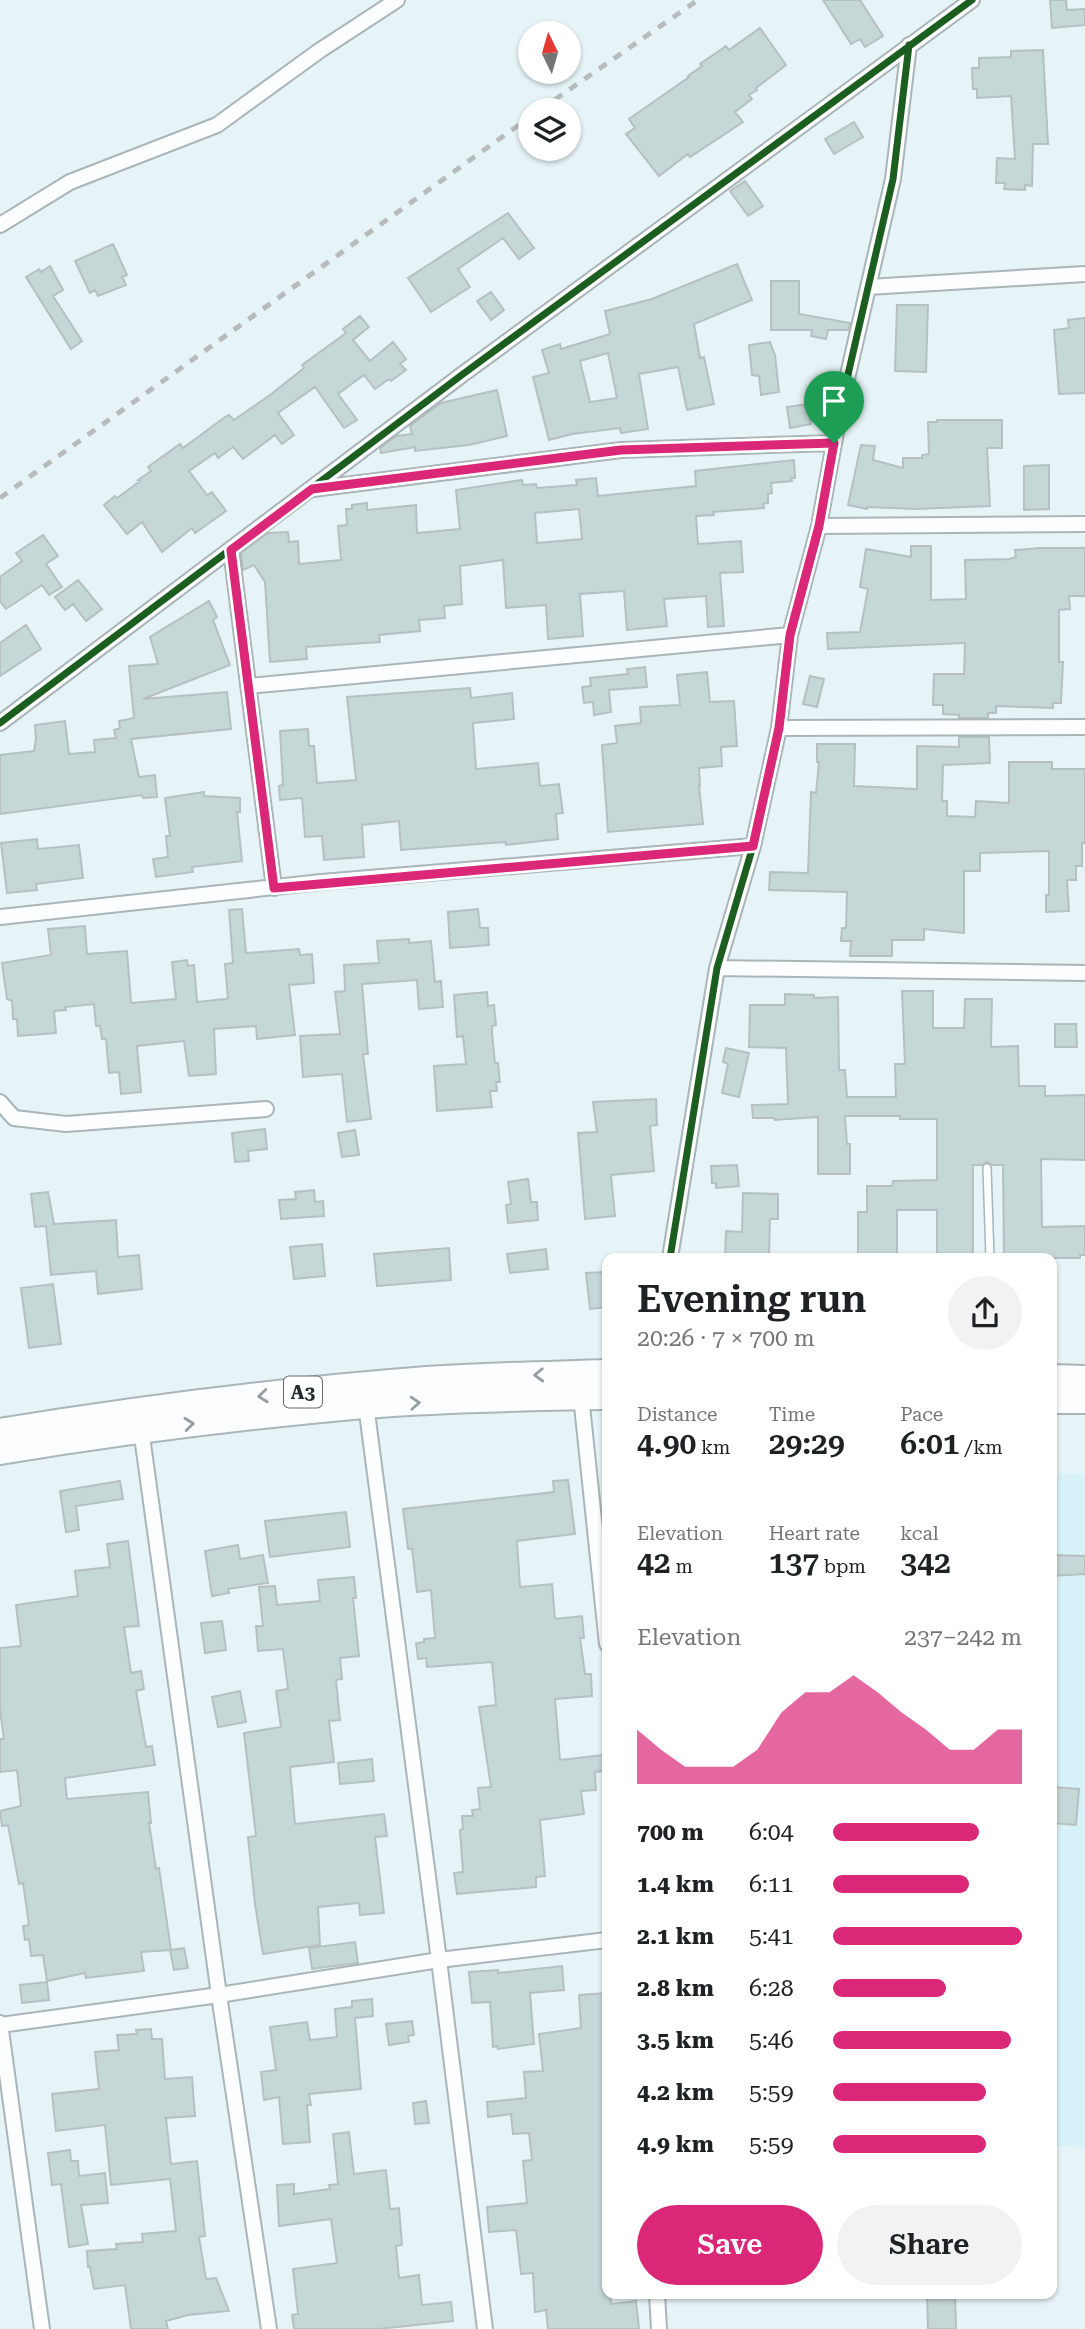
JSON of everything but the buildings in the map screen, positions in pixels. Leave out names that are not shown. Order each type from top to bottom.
[{"type":"highway","name":"A3","points":[[0,1432],[123,1413],[400,1383],[602,1373]]},
{"type":"highway","points":[[1057,1378],[1085,1379]]},
{"type":"highway","name":"A3","points":[[0,1451],[142,1429],[366,1405],[594,1396]]},
{"type":"highway","points":[[1057,1400],[1085,1400]]},
{"type":"street","points":[[0,225],[70,182],[217,125],[319,51],[397,0]]},
{"type":"street","points":[[0,723],[972,0]]},
{"type":"street","points":[[671,1253],[717,968],[753,846],[779,728],[790,635],[819,526],[834,443],[893,179],[909,45]]},
{"type":"street","points":[[868,287],[1085,274]]},
{"type":"street","points":[[312,489],[621,450],[834,443]]},
{"type":"street","points":[[819,526],[1085,524]]},
{"type":"street","points":[[231,550],[274,888]]},
{"type":"street","points":[[248,686],[790,635]]},
{"type":"street","points":[[779,728],[1085,727]]},
{"type":"street","points":[[0,917],[274,888],[753,846]]},
{"type":"street","points":[[717,968],[1085,973]]},
{"type":"street","points":[[0,1102],[14,1118],[65,1124],[266,1109]]},
{"type":"street","points":[[594,1396],[602,1549]]},
{"type":"street","points":[[366,1405],[485,2329]]},
{"type":"street","points":[[142,1429],[219,1995],[269,2329]]},
{"type":"street","points":[[41,2329],[0,2024],[219,1995],[439,1960],[602,1941]]},
{"type":"street","points":[[657,2299],[659,2329]]},
{"type":"lane","points":[[987,1168],[990,1253]]},
{"type":"shaded area","points":[[1057,1473],[1085,1474],[1085,2147],[1057,2146]]},
{"type":"railway","points":[[557,98],[698,0]]},
{"type":"railway","points":[[0,498],[518,126]]},
{"type":"cycle path","points":[[0,723],[463,374],[972,0]]},
{"type":"cycle path","points":[[671,1253],[717,968],[753,846],[779,728],[790,635],[819,526],[841,405],[893,179],[909,45]]},
{"type":"route","points":[[834,443],[819,526],[790,635],[779,728],[753,846],[274,888],[231,550],[312,489],[621,450],[834,443]]}]
